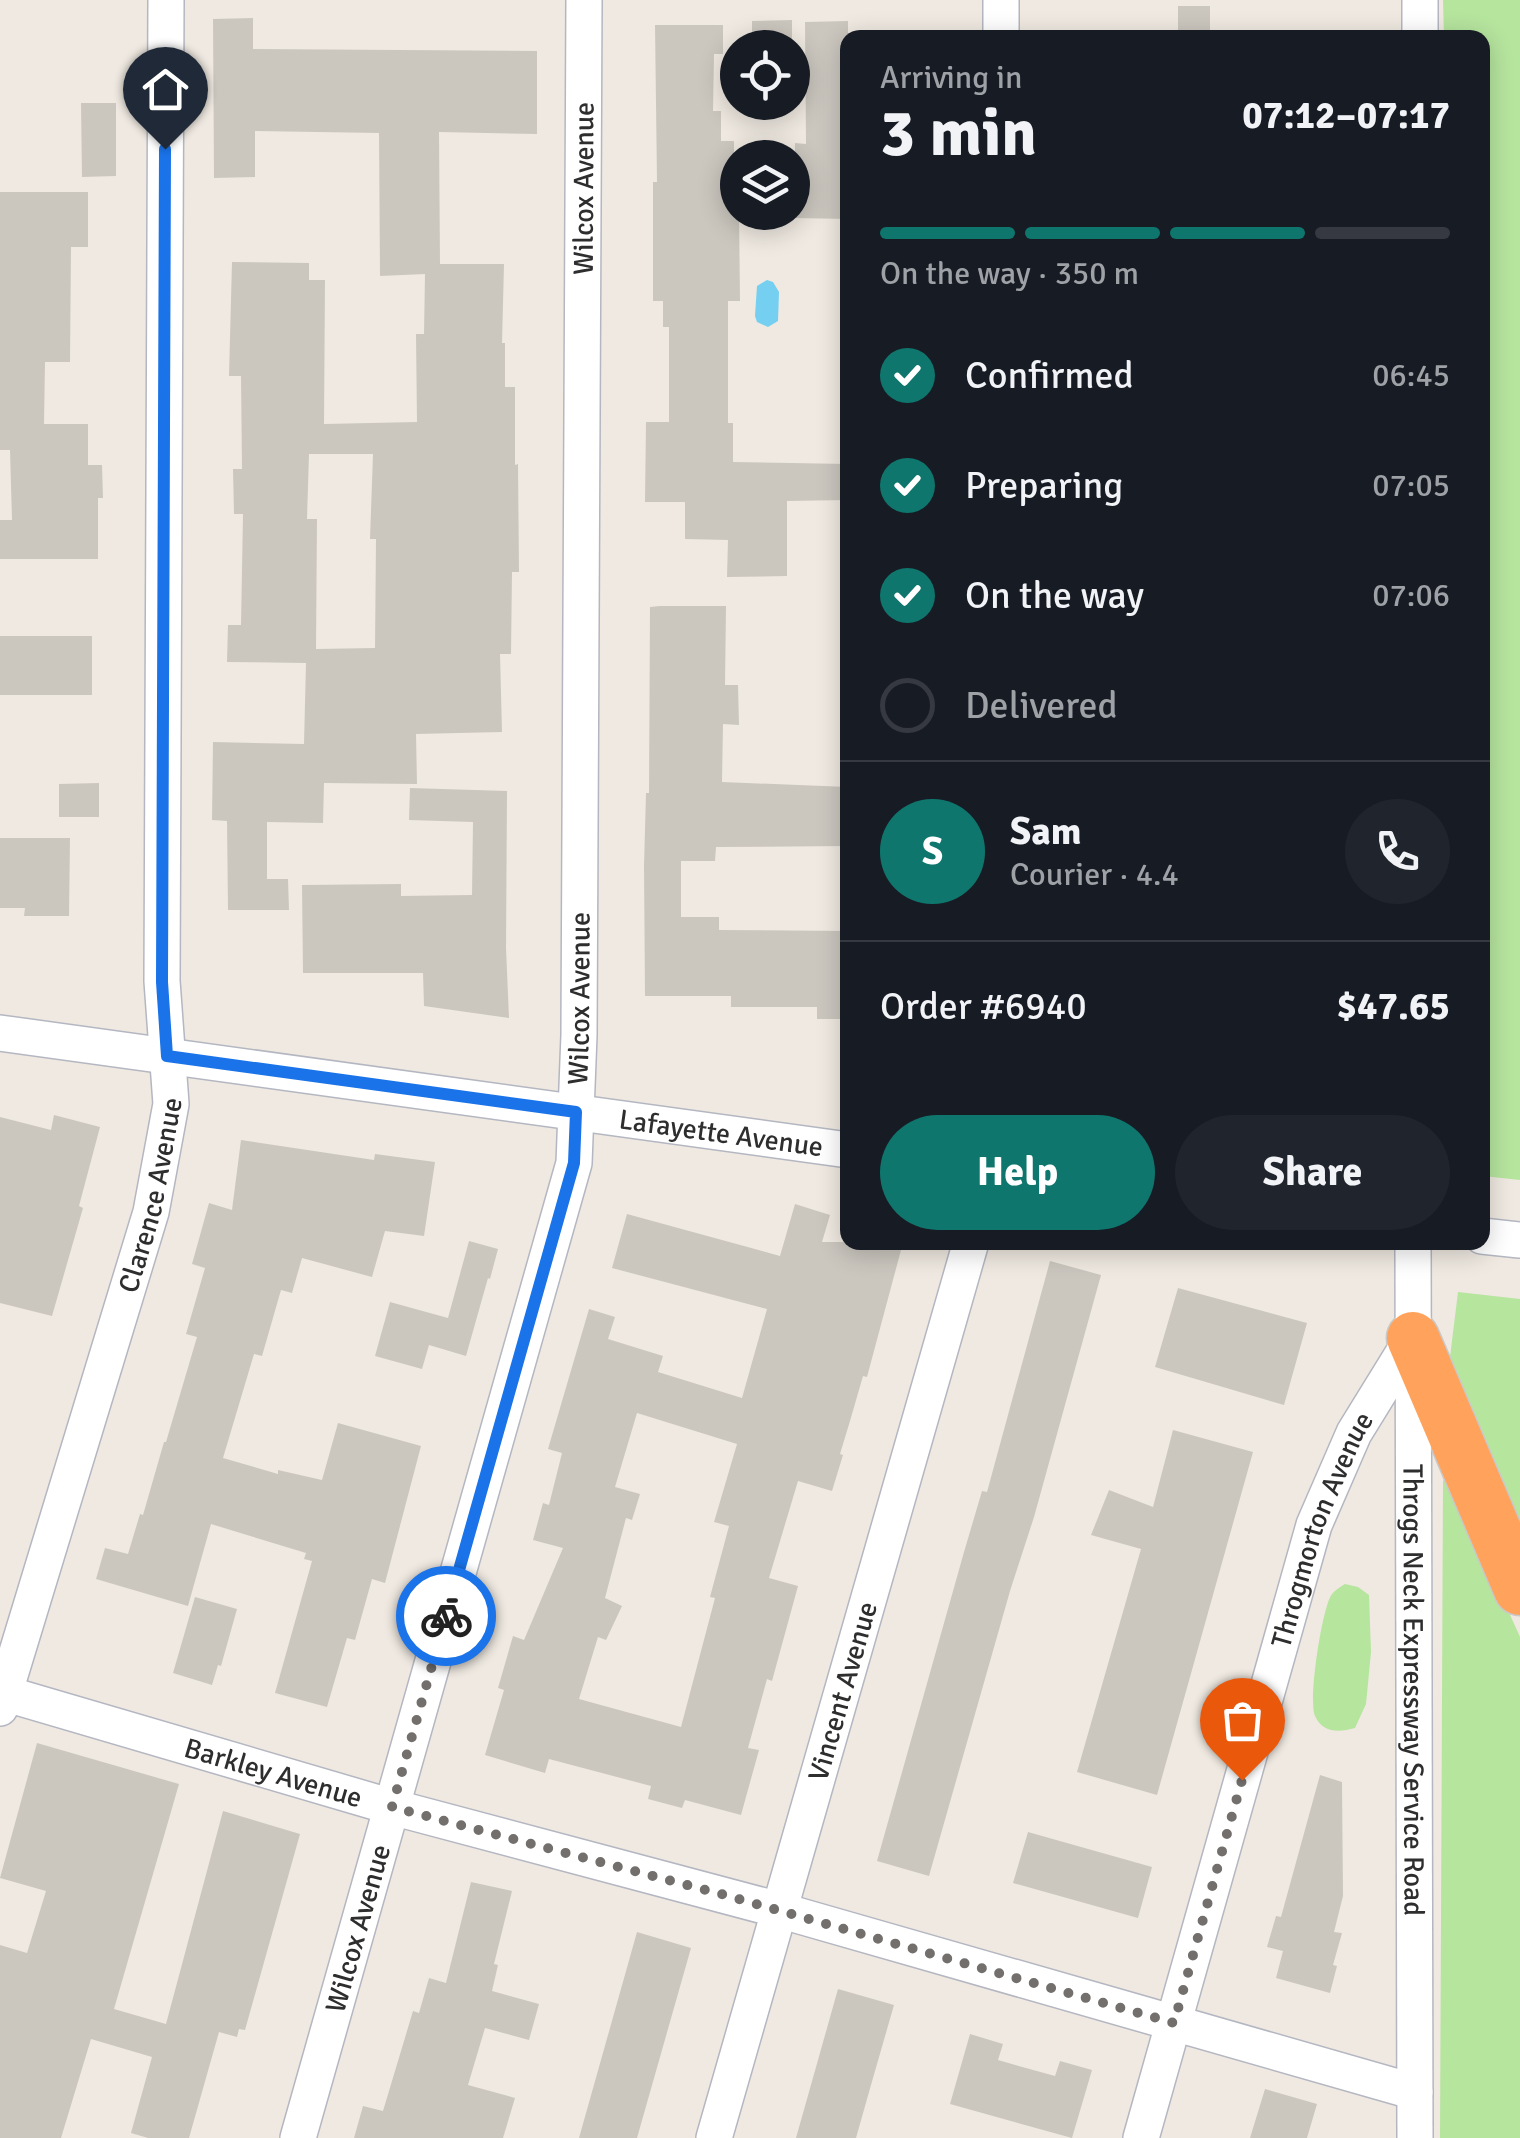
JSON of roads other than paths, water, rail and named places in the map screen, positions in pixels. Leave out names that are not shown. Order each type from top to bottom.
[{"type":"highway","points":[[1413,1338],[1520,1589]]},
{"type":"street","name":"Clarence Avenue","points":[[1,1698],[150,1212],[172,1104],[162,982],[166,0]]},
{"type":"street","name":"Wilcox Avenue","points":[[298,2138],[574,1163],[579,1035],[584,0]]},
{"type":"street","points":[[1001,0],[1001,30]]},
{"type":"street","points":[[1420,0],[1420,30]]},
{"type":"street","name":"Lafayette Avenue","points":[[0,1033],[840,1149]]},
{"type":"street","points":[[1490,1237],[1520,1240]]},
{"type":"street","name":"Vincent Avenue","points":[[714,2138],[969,1250]]},
{"type":"street","name":"Throgs Neck Expressway Service Road","points":[[1413,1250],[1415,2138]]},
{"type":"street","name":"Throgmorton Avenue","points":[[1141,2138],[1314,1525],[1354,1432],[1413,1338]]},
{"type":"street","name":"Barkley Avenue","points":[[1,1698],[779,1910],[1415,2092]]},
{"type":"water","points":[[767,280],[779,292],[778,321],[768,327],[757,322],[755,316],[757,286]]}]
